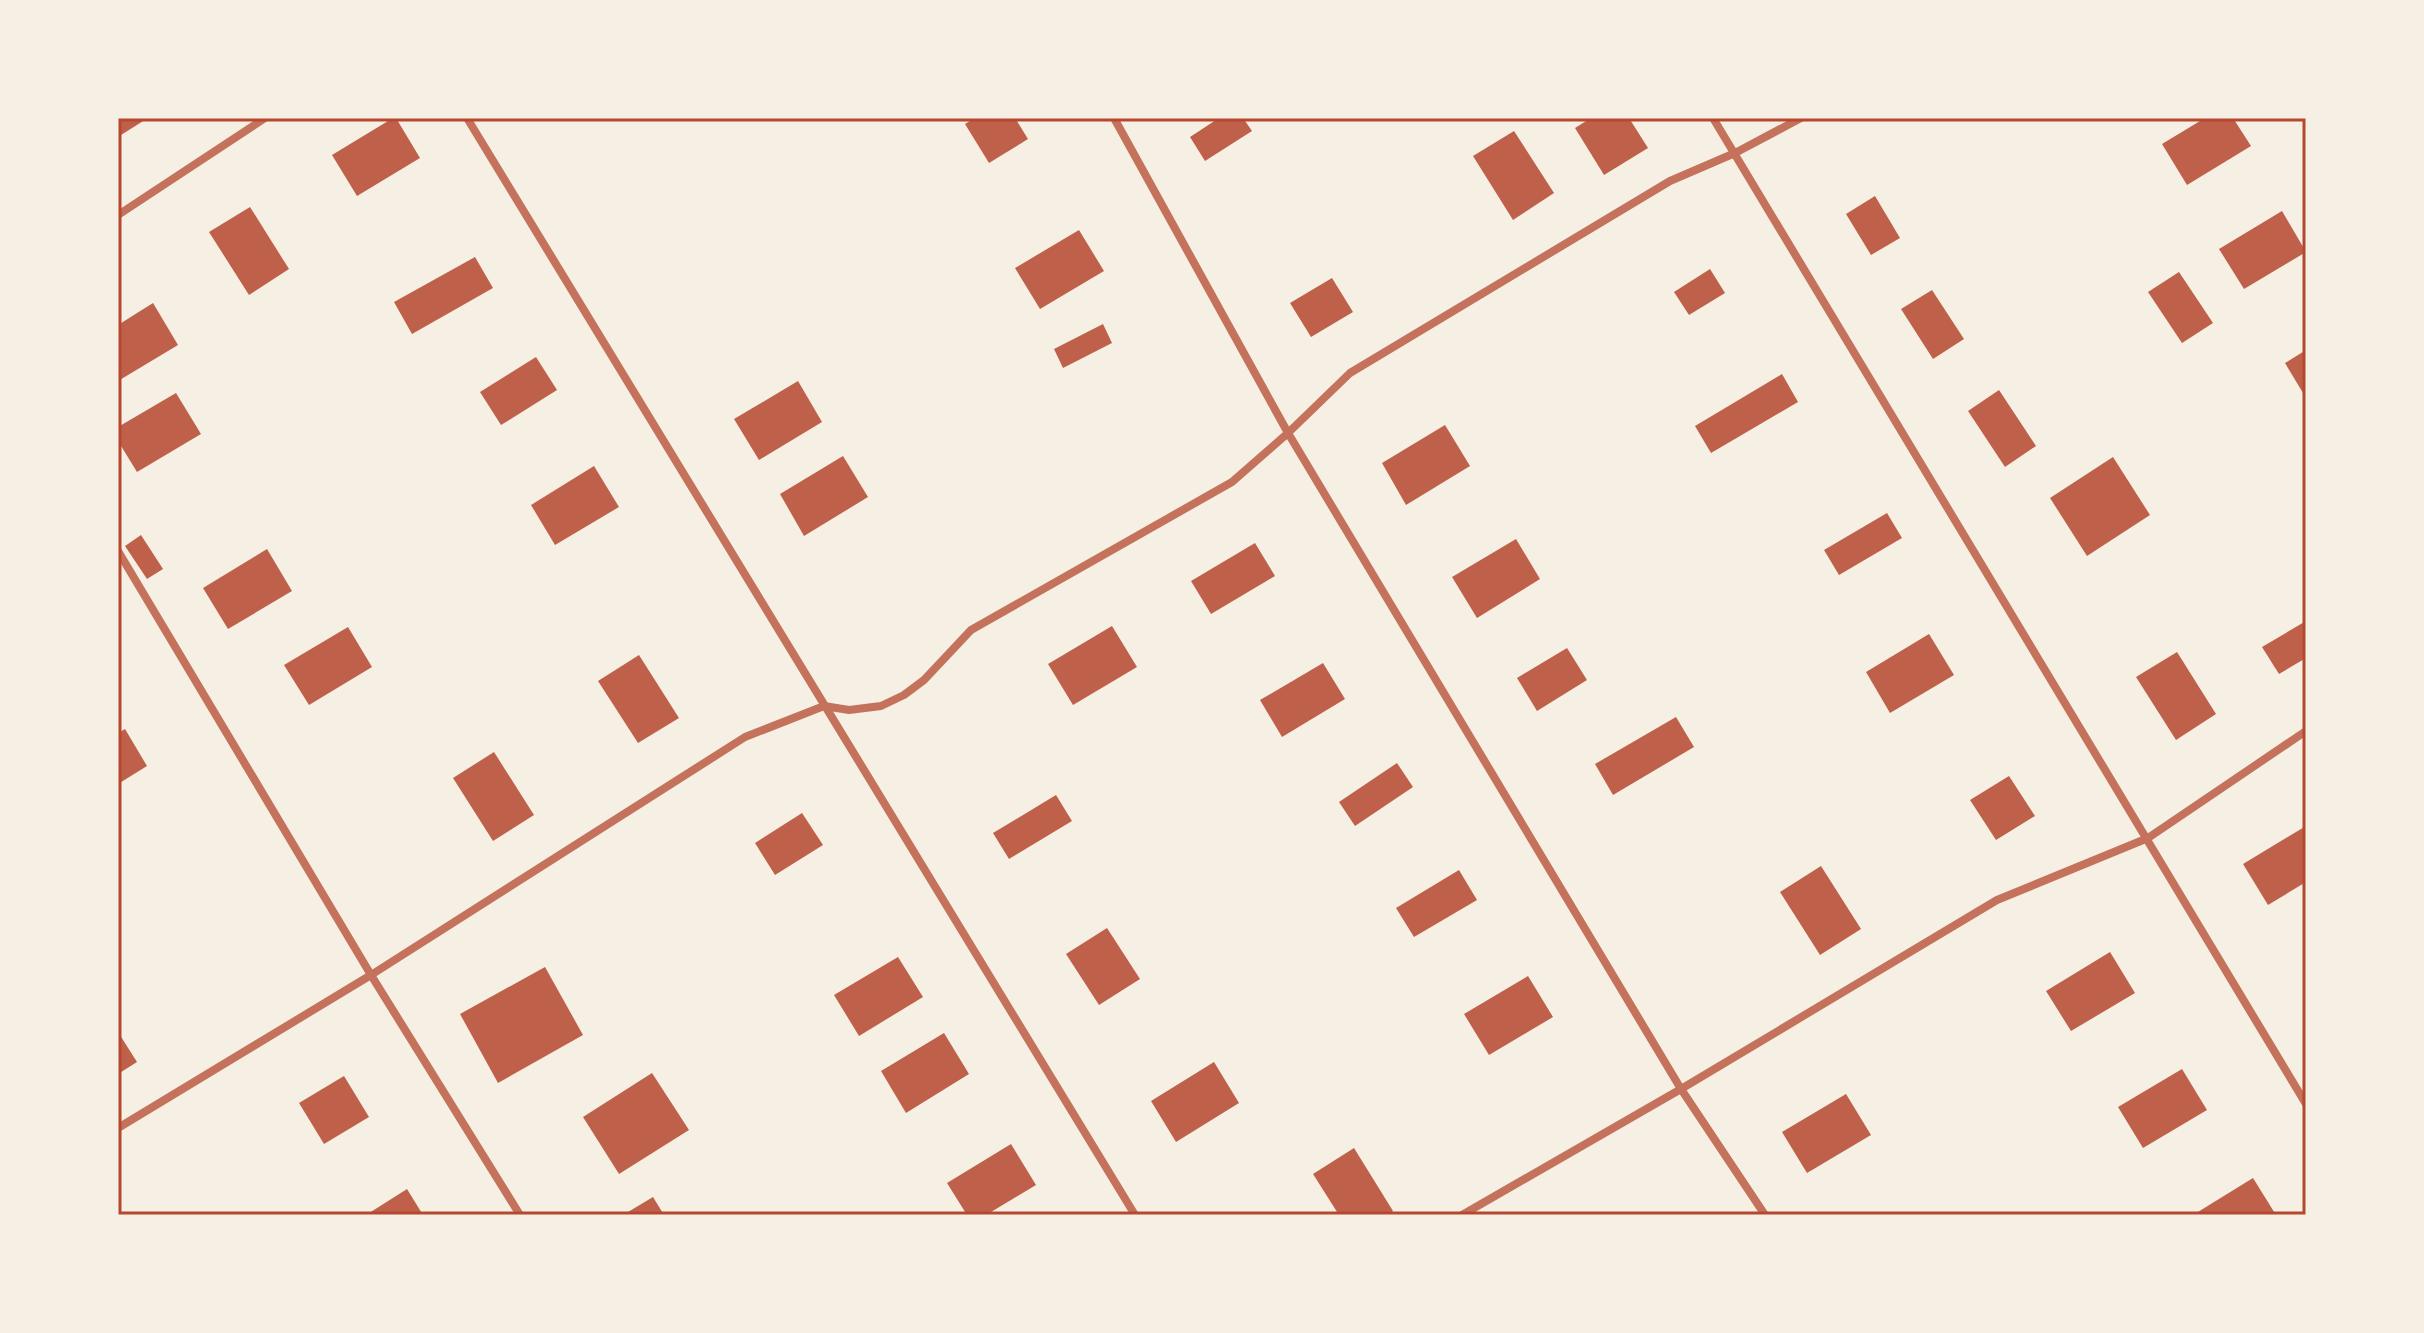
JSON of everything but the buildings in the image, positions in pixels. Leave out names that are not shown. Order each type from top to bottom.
[{"type":"street","points":[[118,215],[265,118]]},
{"type":"street","points":[[467,118],[1135,1215]]},
{"type":"street","points":[[1114,118],[1288,433],[1681,1089],[1765,1215]]},
{"type":"street","points":[[1713,118],[2306,1104]]},
{"type":"street","points":[[118,1128],[371,975],[745,737],[824,706],[849,710],[881,706],[904,695],[924,680],[971,630],[1232,482],[1350,373],[1670,181],[1735,153],[1801,118]]},
{"type":"street","points":[[118,551],[371,975],[520,1215]]},
{"type":"street","points":[[1462,1215],[1681,1089],[1997,900],[2148,838],[2306,731]]}]
